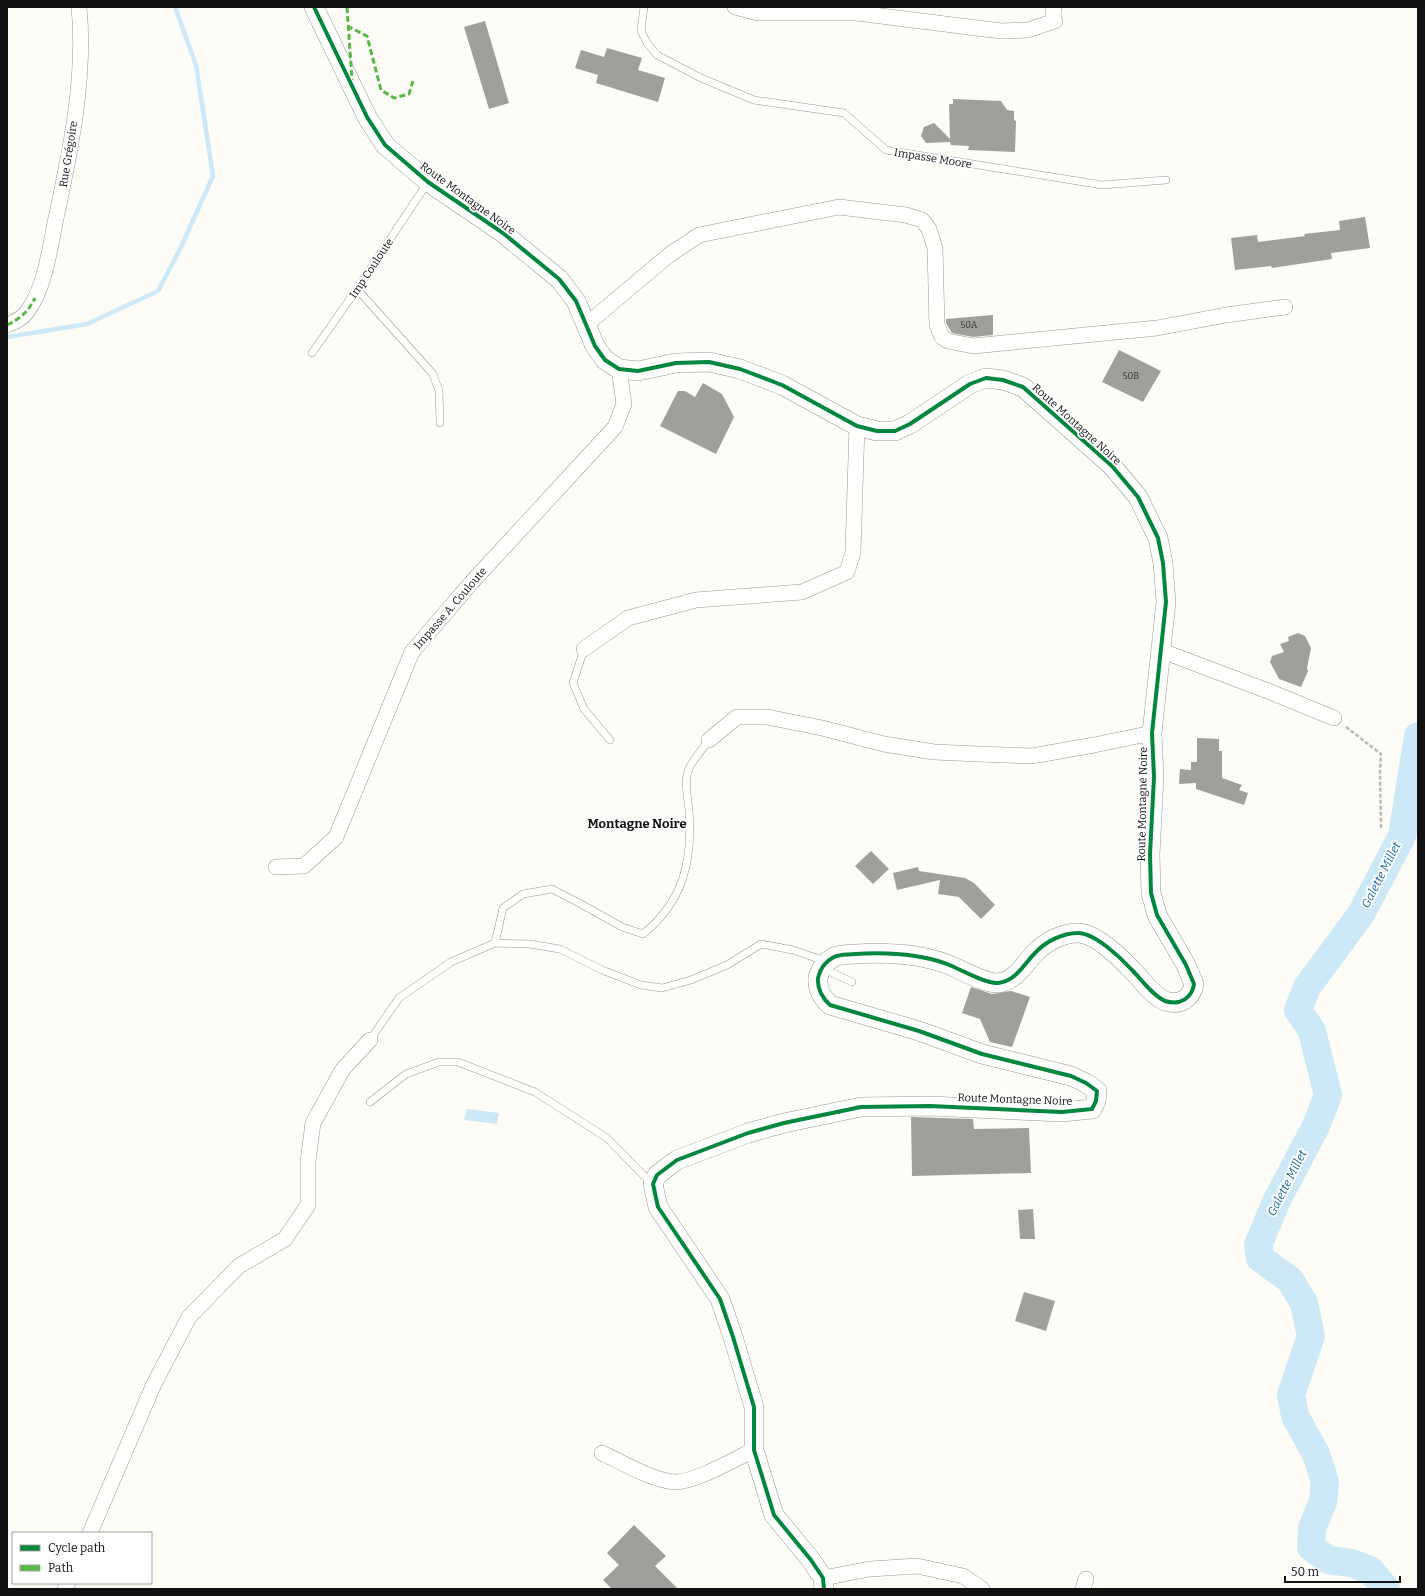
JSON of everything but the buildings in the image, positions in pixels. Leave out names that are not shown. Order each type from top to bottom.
[{"type":"street","name":"Rue Grégoire","points":[[7,326],[18,320],[26,313],[35,298],[47,264],[65,178],[75,108],[81,32],[79,7]]},
{"type":"street","name":"Route Montagne Noire","points":[[314,7],[363,110],[385,145],[428,182],[503,233],[559,278],[576,301],[595,346],[605,360],[619,369],[638,371],[676,363],[710,362],[740,369],[782,385],[857,426],[877,430],[895,431],[910,424],[970,384],[986,378],[1003,380],[1023,387],[1112,466],[1138,497],[1158,538],[1163,563],[1166,602],[1162,651],[1152,733],[1154,777],[1150,854],[1151,893],[1157,915],[1186,965],[1194,984],[1189,998],[1182,1001],[1165,1001],[1149,988],[1107,947],[1094,938],[1080,933],[1066,934],[1046,944],[1035,952],[1013,978],[998,983],[985,980],[947,964],[913,954],[876,953],[830,958],[818,980],[821,993],[830,1005],[920,1031],[982,1054],[1071,1076],[1086,1083],[1096,1091],[1096,1100],[1092,1109],[1062,1112],[930,1106],[861,1107],[784,1123],[748,1133],[667,1166],[657,1175],[653,1184]]},
{"type":"street","points":[[735,7],[758,13],[857,13],[1001,31],[1028,30],[1055,21],[1054,12]]},
{"type":"street","points":[[586,325],[670,255],[699,235],[839,207],[906,215],[922,220],[929,229],[934,248],[937,325],[942,337],[954,342],[973,346],[1090,336],[1157,328],[1226,315],[1285,308]]},
{"type":"street","name":"Impasse A. Couloute","points":[[276,867],[304,866],[336,838],[412,652],[472,582],[615,427],[624,404],[619,369]]},
{"type":"street","points":[[584,649],[628,618],[696,600],[802,592],[847,572],[853,552],[857,426]]},
{"type":"street","points":[[1162,651],[1268,691],[1334,718]]},
{"type":"street","points":[[709,740],[737,717],[767,718],[822,728],[884,744],[934,752],[979,754],[1032,756],[1152,733]]},
{"type":"street","points":[[90,1532],[154,1384],[189,1317],[238,1266],[285,1239],[308,1205],[308,1161],[313,1123],[343,1069],[370,1040]]},
{"type":"street","points":[[653,1184],[658,1207],[720,1298],[754,1407],[754,1450],[774,1515],[811,1560],[824,1584],[870,1569],[917,1566],[963,1576],[982,1589]]},
{"type":"street","points":[[602,1453],[659,1479],[677,1482],[692,1479],[754,1450]]},
{"type":"lane","name":"Impasse Moore","points":[[644,7],[641,31],[647,43],[657,55],[701,78],[754,100],[844,113],[886,150],[1102,186],[1166,180]]},
{"type":"lane","name":"Imp Couloute","points":[[312,353],[357,289],[428,182]]},
{"type":"lane","points":[[357,289],[433,374],[439,391],[440,423]]},
{"type":"lane","points":[[584,649],[573,683],[584,709],[610,740]]},
{"type":"lane","points":[[495,943],[503,908],[524,894],[552,889],[622,927],[643,934],[659,922],[674,901],[684,878],[689,848],[689,810],[686,790],[688,770],[709,740]]},
{"type":"lane","points":[[370,1040],[399,998],[451,962],[495,943],[529,944],[560,949],[602,970],[641,985],[662,988],[691,980],[727,965],[761,944],[830,958],[852,982]]},
{"type":"lane","points":[[370,1102],[406,1074],[439,1062],[458,1062],[535,1092],[607,1138],[653,1184]]},
{"type":"path","points":[[1334,718],[1381,754],[1381,828]]},
{"type":"water","points":[[467,1109],[499,1113],[497,1124],[464,1120]]},
{"type":"waterway","points":[[7,337],[87,324],[158,291],[181,247],[213,176],[196,65],[175,7]]},
{"type":"waterway","name":"Galette Millet","points":[[1386,1589],[1370,1570],[1351,1563],[1328,1560],[1311,1547],[1312,1528],[1323,1502],[1325,1482],[1316,1454],[1295,1416],[1291,1395],[1311,1336],[1304,1303],[1290,1280],[1260,1258],[1258,1245],[1276,1202],[1316,1126],[1328,1095],[1312,1031],[1298,1010],[1307,987],[1361,914],[1402,836],[1418,736]]},
{"type":"marked path","points":[[347,7],[352,80]]},
{"type":"marked path","points":[[347,26],[367,36],[381,90],[394,98],[409,94],[413,81]]},
{"type":"marked path","points":[[7,325],[24,314],[35,298]]},
{"type":"cycle path","points":[[314,7],[367,117],[385,145],[428,182],[503,233],[559,279],[576,301],[595,346],[605,360],[619,369],[638,371],[676,363],[709,362],[740,369],[782,385],[857,426],[877,431],[895,431],[910,424],[970,384],[986,378],[1003,380],[1023,387],[1112,466],[1138,497],[1158,538],[1163,563],[1166,602],[1152,733],[1154,777],[1150,854],[1151,893],[1157,915],[1186,965],[1194,984],[1188,997],[1180,1002],[1165,1001],[1151,991],[1115,953],[1092,937],[1078,933],[1060,936],[1044,945],[1015,976],[1004,982],[998,983],[980,979],[936,960],[913,955],[878,953],[836,956],[828,961],[820,971],[818,978],[818,986],[821,993],[830,1005],[919,1031],[982,1054],[1071,1076],[1086,1083],[1097,1091],[1096,1101],[1092,1109],[1062,1112],[930,1106],[861,1107],[784,1123],[748,1133],[677,1160],[657,1175],[653,1184],[658,1207],[720,1299],[754,1407],[754,1450],[774,1515],[811,1560],[823,1578],[824,1589]]},
{"type":"district","name":"Montagne Noire","points":[[637,823]]}]
